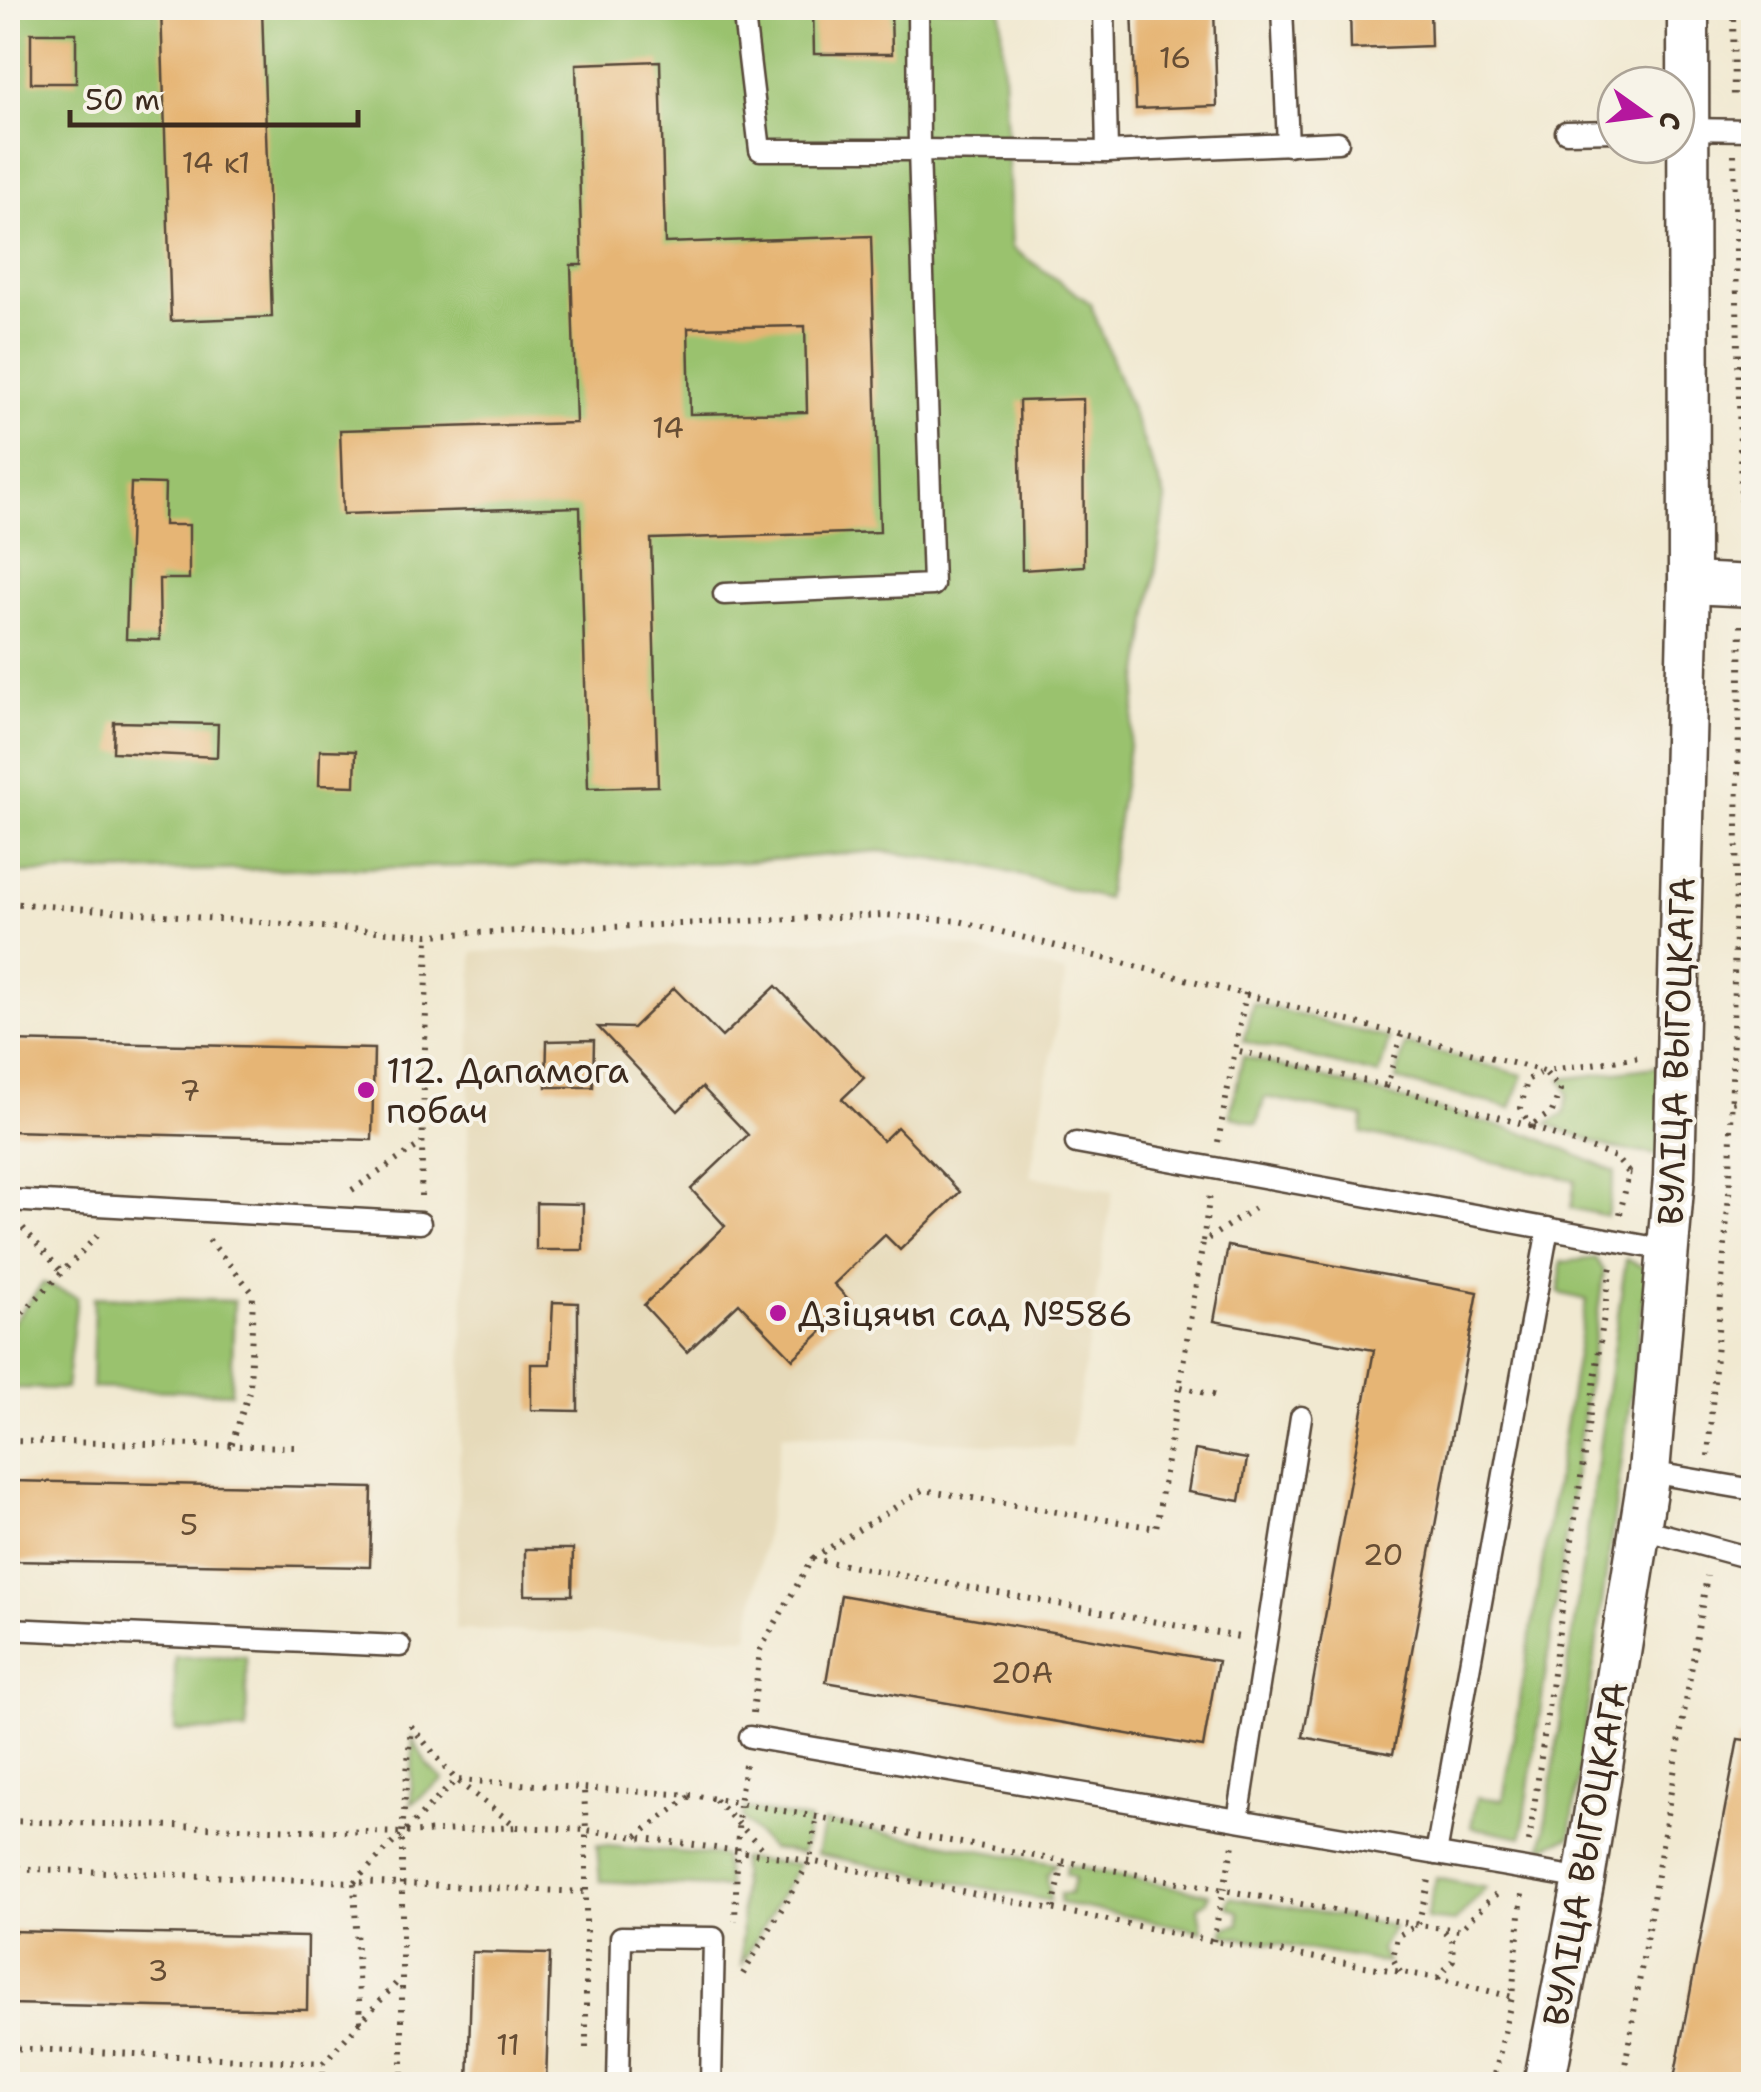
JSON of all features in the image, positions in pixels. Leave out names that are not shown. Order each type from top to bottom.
[{"type":"street","name":"ВУЛІЦА ВЫГОЦКАГА","points":[[1686,65],[1688,8]]},
{"type":"street","name":"ВУЛІЦА ВЫГОЦКАГА","points":[[1544,2084],[1584,1879],[1649,1472],[1674,1177],[1690,583],[1684,165]]},
{"type":"street","points":[[1690,583],[1748,586]]},
{"type":"lane","points":[[743,8],[760,150],[1108,152],[1338,142]]},
{"type":"lane","points":[[724,594],[933,585],[918,8]]},
{"type":"lane","points":[[1104,8],[1108,152]]},
{"type":"lane","points":[[1282,8],[1288,145]]},
{"type":"lane","points":[[1696,129],[1744,130]]},
{"type":"lane","points":[[1566,132],[1596,131]]},
{"type":"lane","points":[[1076,1143],[1667,1250]]},
{"type":"lane","points":[[8,1200],[420,1223]]},
{"type":"lane","points":[[1436,1854],[1548,1228]]},
{"type":"lane","points":[[1238,1820],[1301,1418]]},
{"type":"lane","points":[[1649,1472],[1754,1490]]},
{"type":"lane","points":[[1639,1528],[1754,1559]]},
{"type":"lane","points":[[8,1629],[400,1646]]},
{"type":"lane","points":[[750,1737],[1584,1879]]},
{"type":"lane","points":[[618,2084],[622,1937],[714,1938],[711,2084]]},
{"type":"path","points":[[1723,1464],[1708,1460],[1730,1181],[1740,644],[1748,586],[1744,130],[1733,8]]},
{"type":"path","points":[[1740,644],[1754,646]]},
{"type":"path","points":[[8,904],[428,935],[884,915],[958,921],[1544,1070],[1680,1052]]},
{"type":"path","points":[[420,1223],[428,935]]},
{"type":"path","points":[[1246,993],[1235,1050],[1387,1086],[1530,1126],[1615,1157],[1629,1173],[1730,1181]]},
{"type":"path","points":[[1387,1086],[1401,1035]]},
{"type":"path","points":[[1530,1126],[1521,1108],[1528,1080],[1544,1070]]},
{"type":"path","points":[[1530,1126],[1552,1112],[1560,1090],[1544,1070]]},
{"type":"path","points":[[1732,1102],[1754,1097]]},
{"type":"path","points":[[336,1218],[348,1193],[422,1144]]},
{"type":"path","points":[[1493,2084],[1512,1997],[1526,1869],[1615,1240],[1629,1173]]},
{"type":"path","points":[[812,1558],[923,1490],[1156,1528],[1203,1242],[1259,1205],[1278,1208]]},
{"type":"path","points":[[23,1228],[62,1272]]},
{"type":"path","points":[[202,1232],[253,1293],[250,1389],[231,1446]]},
{"type":"path","points":[[8,1328],[100,1233]]},
{"type":"path","points":[[1181,1387],[1216,1396]]},
{"type":"path","points":[[8,1441],[295,1447]]},
{"type":"path","points":[[1622,2084],[1712,1548]]},
{"type":"path","points":[[402,2084],[402,1833],[410,1726],[456,1780],[518,1827]]},
{"type":"path","points":[[360,2022],[354,1882],[456,1780],[692,1796],[740,1803],[736,1821],[735,1929]]},
{"type":"path","points":[[584,1790],[586,2065]]},
{"type":"path","points":[[636,1837],[692,1796]]},
{"type":"path","points":[[714,1799],[766,1853]]},
{"type":"path","points":[[734,1968],[734,1988],[810,1860],[817,1814]]},
{"type":"path","points":[[1213,1941],[1238,1820]]},
{"type":"path","points":[[8,1821],[402,1833],[518,1827],[586,1830],[810,1860],[1213,1941],[1438,1978],[1512,1997]]},
{"type":"path","points":[[1401,1973],[1393,1959],[1397,1936],[1418,1924],[1436,1854]]},
{"type":"path","points":[[1054,1908],[1064,1861]]},
{"type":"path","points":[[8,1868],[586,1892]]},
{"type":"path","points":[[1438,1978],[1452,1960],[1452,1940],[1442,1928]]},
{"type":"path","points":[[323,2084],[323,2062],[402,1977]]},
{"type":"path","points":[[8,2048],[323,2062]]},
{"type":"shaded area","name":"Дзіцячы сад №586","points":[[923,937],[1066,973],[1030,1176],[1113,1191],[1071,1448],[782,1434],[748,1637],[455,1630],[473,952]]},
{"type":"green space","points":[[8,8],[1001,8],[1012,248],[1090,303],[1166,500],[1106,899],[982,865],[880,851],[745,862],[16,873]]},
{"type":"green space","points":[[1253,1003],[1389,1039],[1379,1075],[1243,1041]]},
{"type":"green space","points":[[1405,1044],[1523,1075],[1511,1108],[1396,1080]]},
{"type":"green space","points":[[1243,1056],[1531,1135],[1615,1172],[1607,1216],[1571,1208],[1575,1180],[1362,1133],[1363,1117],[1265,1097],[1257,1124],[1230,1116]]},
{"type":"green space","points":[[1664,1066],[1659,1155],[1611,1148],[1547,1124],[1564,1114],[1568,1094],[1561,1079]]},
{"type":"green space","points":[[1596,1258],[1604,1271],[1522,1837],[1471,1827],[1477,1797],[1503,1800],[1586,1300],[1559,1293],[1561,1262]]},
{"type":"green space","points":[[1626,1259],[1648,1269],[1570,1837],[1542,1848]]},
{"type":"green space","points":[[43,1283],[77,1297],[66,1389],[8,1388],[8,1329]]},
{"type":"green space","points":[[94,1297],[234,1301],[231,1393],[92,1388]]},
{"type":"green space","points":[[246,1656],[247,1731],[175,1731],[175,1657]]},
{"type":"green space","points":[[413,1738],[427,1765],[443,1780],[411,1804]]},
{"type":"green space","points":[[745,1808],[810,1820],[802,1853],[771,1849],[742,1818]]},
{"type":"green space","points":[[824,1822],[1056,1864],[1047,1875],[1050,1901],[817,1854]]},
{"type":"green space","points":[[597,1845],[723,1856],[728,1888],[600,1881]]},
{"type":"green space","points":[[741,1859],[799,1864],[742,1964]]},
{"type":"green space","points":[[1067,1865],[1209,1894],[1207,1902],[1198,1907],[1202,1931],[1060,1903],[1060,1894],[1070,1894],[1075,1878],[1066,1874]]},
{"type":"green space","points":[[1436,1878],[1486,1888],[1455,1922],[1426,1919]]},
{"type":"green space","points":[[1230,1897],[1394,1926],[1381,1949],[1387,1963],[1224,1935],[1224,1928],[1239,1924],[1239,1912],[1227,1906]]},
{"type":"building","points":[[161,8],[262,8],[272,317],[171,321]]},
{"type":"building","points":[[813,8],[891,8],[892,54],[814,54]]},
{"type":"building","points":[[1132,8],[1214,8],[1217,106],[1136,109]]},
{"type":"building","points":[[1350,8],[1430,8],[1431,46],[1351,49]]},
{"type":"building","points":[[31,33],[76,33],[76,83],[31,83]]},
{"type":"building","points":[[660,61],[665,243],[871,236],[880,532],[651,539],[658,786],[588,788],[580,507],[343,514],[340,430],[576,423],[571,265],[582,265],[576,64]],"holes":[[[805,326],[807,412],[690,414],[688,328]]]},
{"type":"building","points":[[1083,399],[1084,566],[1022,570],[1019,401]]},
{"type":"building","points":[[131,483],[165,484],[164,525],[189,525],[189,579],[159,579],[160,640],[126,639]]},
{"type":"building","points":[[114,722],[218,724],[217,757],[113,752]]},
{"type":"building","points":[[320,750],[356,751],[355,786],[319,785]]},
{"type":"building","points":[[776,986],[864,1078],[842,1099],[883,1141],[897,1127],[960,1192],[900,1250],[885,1235],[834,1284],[852,1303],[793,1359],[739,1303],[687,1352],[644,1305],[725,1226],[691,1189],[748,1135],[702,1087],[678,1111],[598,1027],[633,1028],[674,988],[722,1037]]},
{"type":"building","points":[[594,1040],[593,1087],[546,1087],[547,1041]]},
{"type":"building","points":[[8,1041],[374,1049],[372,1140],[8,1131]]},
{"type":"building","points":[[536,1203],[583,1204],[583,1250],[536,1250]]},
{"type":"building","points":[[1228,1246],[1478,1292],[1393,1754],[1303,1737],[1374,1350],[1214,1321]]},
{"type":"building","points":[[553,1302],[578,1303],[578,1411],[531,1410],[531,1364],[550,1364]]},
{"type":"building","points":[[1195,1450],[1247,1459],[1240,1501],[1188,1492]]},
{"type":"building","points":[[8,1481],[372,1488],[370,1567],[8,1561]]},
{"type":"building","points":[[525,1549],[573,1549],[572,1595],[525,1595]]},
{"type":"building","points":[[841,1595],[1218,1661],[1203,1747],[826,1682]]},
{"type":"building","points":[[1738,1739],[1754,1741],[1754,2084],[1673,2084]]},
{"type":"building","points":[[8,1931],[308,1937],[307,2010],[8,2004]]},
{"type":"building","points":[[472,1952],[550,1954],[546,2084],[468,2084]]},
{"type":"place","name":"112. Дапамога побач","points":[[366,1090]]},
{"type":"place","name":"Дзіцячы сад №586","points":[[778,1313]]}]
